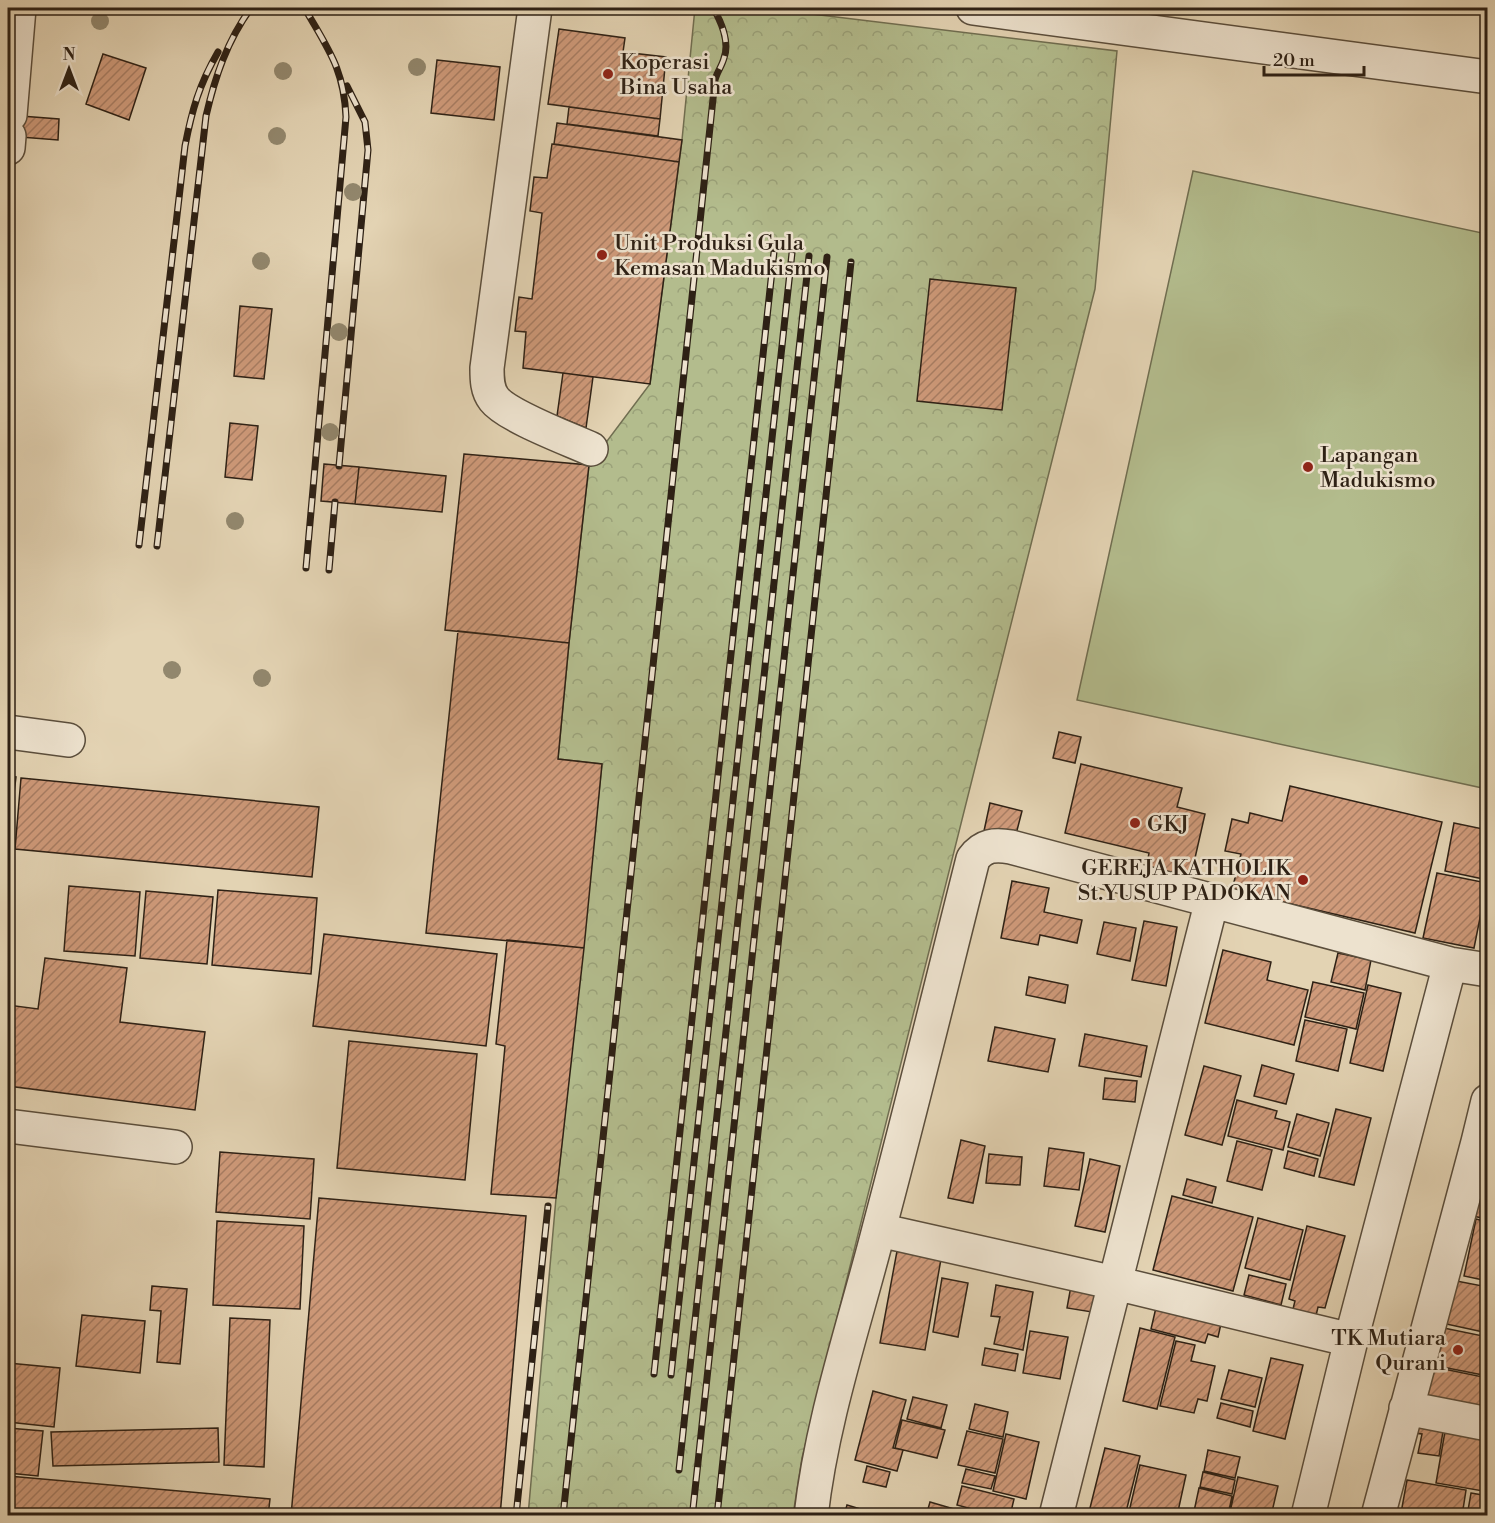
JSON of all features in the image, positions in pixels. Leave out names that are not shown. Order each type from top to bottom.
[{"type":"street","points":[[9,133],[19,8]]},
{"type":"street","points":[[535,8],[487,368],[487,384],[493,399],[504,410],[591,449]]},
{"type":"street","points":[[973,8],[1488,77]]},
{"type":"street","points":[[8,732],[68,740]]},
{"type":"street","points":[[811,1515],[836,1388],[879,1230],[973,859],[978,852],[989,846],[1011,847],[1450,964],[1488,970]]},
{"type":"street","points":[[1056,1515],[1212,900]]},
{"type":"street","points":[[1308,1515],[1351,1340],[1450,964]]},
{"type":"street","points":[[1378,1515],[1406,1408],[1483,1142],[1488,1101]]},
{"type":"street","points":[[8,1126],[175,1147]]},
{"type":"street","points":[[879,1230],[1115,1282],[1351,1340]]},
{"type":"street","points":[[1406,1408],[1488,1424]]},
{"type":"green space","points":[[695,8],[762,8],[1117,51],[1095,289],[802,1458],[793,1515],[528,1516],[556,1198],[602,764],[558,759],[569,643],[589,465],[650,384],[682,140]]},
{"type":"green space","name":"Lapangan Madukismo","points":[[1193,171],[1487,234],[1487,789],[1077,700]]},
{"type":"building","name":"Koperasi Bina Usaha","points":[[559,29],[625,38],[623,52],[666,57],[660,119],[548,104]]},
{"type":"building","points":[[103,54],[146,68],[129,120],[86,104]]},
{"type":"building","points":[[437,60],[500,67],[494,120],[431,113]]},
{"type":"building","points":[[569,107],[660,119],[658,136],[567,124]]},
{"type":"building","points":[[8,115],[59,119],[58,140],[8,136]]},
{"type":"building","points":[[557,123],[682,140],[679,162],[554,144]]},
{"type":"building","name":"Unit Produksi Gula Kemasan Madukismo","points":[[552,144],[679,162],[650,384],[523,368],[526,332],[515,331],[519,297],[532,299],[542,213],[530,211],[534,177],[547,178]]},
{"type":"building","points":[[930,279],[1016,288],[1002,410],[917,401]]},
{"type":"building","points":[[240,306],[272,309],[264,379],[234,376]]},
{"type":"building","points":[[563,373],[593,377],[586,428],[557,416]]},
{"type":"building","points":[[230,423],[258,426],[252,480],[225,477]]},
{"type":"building","points":[[464,454],[589,465],[569,643],[445,630]]},
{"type":"building","points":[[324,464],[359,467],[355,504],[321,501]]},
{"type":"building","points":[[359,467],[446,476],[442,512],[355,504]]},
{"type":"building","points":[[458,631],[569,643],[558,759],[602,764],[584,948],[426,933]]},
{"type":"building","points":[[1059,732],[1081,737],[1075,763],[1053,758]]},
{"type":"building","name":"GKJ","points":[[1081,764],[1182,788],[1177,807],[1205,814],[1190,880],[1146,870],[1149,853],[1065,833]]},
{"type":"building","points":[[8,776],[16,777],[8,842]]},
{"type":"building","points":[[21,778],[319,807],[312,877],[15,849]]},
{"type":"building","points":[[1290,786],[1442,822],[1415,933],[1232,890],[1241,854],[1225,851],[1232,819],[1248,823],[1250,813],[1282,821]]},
{"type":"building","points":[[990,803],[1022,811],[1015,838],[984,831]]},
{"type":"building","points":[[1454,823],[1488,830],[1488,880],[1445,871]]},
{"type":"building","points":[[1437,873],[1487,883],[1474,948],[1423,938]]},
{"type":"building","points":[[1012,881],[1049,888],[1044,912],[1082,920],[1077,943],[1040,935],[1038,945],[1001,938]]},
{"type":"building","points":[[69,886],[140,892],[135,956],[64,951]]},
{"type":"building","points":[[218,890],[317,898],[311,974],[212,965]]},
{"type":"building","points":[[146,891],[213,897],[207,964],[140,958]]},
{"type":"building","points":[[1144,921],[1177,927],[1166,986],[1132,980]]},
{"type":"building","points":[[1104,922],[1136,928],[1130,961],[1097,954]]},
{"type":"building","points":[[324,934],[497,954],[486,1046],[313,1026]]},
{"type":"building","points":[[507,940],[584,948],[556,1198],[491,1194],[505,1046],[496,1044]]},
{"type":"building","points":[[1223,950],[1271,962],[1267,980],[1308,990],[1294,1045],[1205,1023]]},
{"type":"building","points":[[1338,953],[1371,960],[1365,990],[1331,982]]},
{"type":"building","points":[[45,958],[127,968],[120,1022],[205,1032],[195,1110],[8,1086],[8,1005],[38,1009]]},
{"type":"building","points":[[1029,977],[1068,985],[1065,1003],[1026,995]]},
{"type":"building","points":[[1313,982],[1364,993],[1356,1029],[1305,1017]]},
{"type":"building","points":[[1368,985],[1401,993],[1383,1071],[1350,1063]]},
{"type":"building","points":[[1305,1020],[1347,1029],[1338,1071],[1296,1061]]},
{"type":"building","points":[[995,1027],[1055,1039],[1048,1072],[988,1061]]},
{"type":"building","points":[[1085,1034],[1147,1046],[1141,1077],[1079,1066]]},
{"type":"building","points":[[349,1041],[477,1054],[465,1180],[337,1168]]},
{"type":"building","points":[[1262,1065],[1294,1074],[1286,1104],[1254,1096]]},
{"type":"building","points":[[1204,1066],[1241,1076],[1222,1145],[1185,1135]]},
{"type":"building","points":[[1105,1078],[1137,1081],[1135,1102],[1103,1099]]},
{"type":"building","points":[[1237,1100],[1277,1111],[1275,1118],[1290,1122],[1283,1150],[1228,1136]]},
{"type":"building","points":[[1336,1109],[1371,1118],[1354,1185],[1319,1177]]},
{"type":"building","points":[[1297,1114],[1329,1123],[1320,1156],[1288,1147]]},
{"type":"building","points":[[961,1140],[985,1146],[973,1203],[948,1198]]},
{"type":"building","points":[[1237,1141],[1272,1150],[1262,1190],[1227,1181]]},
{"type":"building","points":[[1049,1148],[1084,1153],[1079,1190],[1044,1186]]},
{"type":"building","points":[[1288,1151],[1318,1159],[1314,1176],[1284,1168]]},
{"type":"building","points":[[220,1152],[314,1159],[310,1219],[216,1212]]},
{"type":"building","points":[[1488,1153],[1488,1219],[1472,1216]]},
{"type":"building","points":[[989,1154],[1022,1157],[1020,1185],[986,1183]]},
{"type":"building","points":[[1090,1159],[1120,1166],[1105,1232],[1075,1226]]},
{"type":"building","points":[[1187,1179],[1216,1187],[1212,1203],[1183,1195]]},
{"type":"building","points":[[1172,1196],[1253,1217],[1233,1291],[1153,1270]]},
{"type":"building","points":[[319,1198],[526,1216],[500,1516],[291,1516]]},
{"type":"building","points":[[1258,1218],[1303,1230],[1290,1280],[1245,1268]]},
{"type":"building","points":[[1476,1219],[1488,1222],[1488,1281],[1464,1276]]},
{"type":"building","points":[[217,1221],[304,1226],[300,1309],[213,1305]]},
{"type":"building","points":[[1307,1226],[1345,1236],[1325,1308],[1318,1307],[1315,1320],[1292,1313],[1295,1301],[1289,1299]]},
{"type":"building","points":[[897,1251],[941,1259],[925,1350],[880,1343]]},
{"type":"building","points":[[1249,1275],[1286,1284],[1281,1305],[1244,1295]]},
{"type":"building","points":[[942,1278],[968,1283],[958,1337],[933,1332]]},
{"type":"building","points":[[1446,1279],[1488,1287],[1488,1333],[1437,1322]]},
{"type":"building","points":[[996,1285],[1033,1292],[1023,1350],[994,1344],[1000,1317],[991,1316]]},
{"type":"building","points":[[152,1286],[187,1289],[180,1364],[157,1362],[161,1311],[150,1310]]},
{"type":"building","points":[[1071,1286],[1101,1292],[1098,1313],[1067,1308]]},
{"type":"building","points":[[1158,1299],[1223,1315],[1218,1337],[1208,1334],[1205,1343],[1151,1329]]},
{"type":"building","points":[[82,1315],[145,1321],[140,1373],[76,1366]]},
{"type":"building","points":[[230,1318],[270,1320],[264,1467],[224,1465]]},
{"type":"building","name":"TK Mutiara Qurani","points":[[1434,1326],[1488,1337],[1488,1376],[1427,1364]]},
{"type":"building","points":[[1140,1328],[1175,1337],[1157,1409],[1123,1401]]},
{"type":"building","points":[[1030,1331],[1068,1337],[1060,1379],[1023,1373]]},
{"type":"building","points":[[1176,1341],[1195,1345],[1191,1361],[1215,1366],[1207,1401],[1198,1399],[1194,1413],[1160,1406]]},
{"type":"building","points":[[985,1348],[1018,1354],[1015,1371],[982,1365]]},
{"type":"building","points":[[1271,1358],[1303,1365],[1285,1439],[1253,1431]]},
{"type":"building","points":[[8,1363],[60,1368],[54,1427],[8,1422]]},
{"type":"building","points":[[1429,1366],[1488,1378],[1488,1420],[1421,1407]]},
{"type":"building","points":[[1229,1370],[1262,1378],[1255,1407],[1221,1399]]},
{"type":"building","points":[[873,1391],[906,1400],[893,1448],[903,1450],[897,1471],[855,1460]]},
{"type":"building","points":[[913,1397],[947,1405],[941,1428],[907,1419]]},
{"type":"building","points":[[1221,1403],[1253,1411],[1250,1427],[1217,1418]]},
{"type":"building","points":[[975,1404],[1008,1412],[1003,1437],[969,1429]]},
{"type":"building","points":[[1417,1414],[1445,1419],[1439,1456],[1418,1453],[1422,1434],[1414,1433]]},
{"type":"building","points":[[902,1420],[945,1430],[937,1458],[895,1448]]},
{"type":"building","points":[[1447,1420],[1488,1427],[1488,1464],[1483,1491],[1436,1483]]},
{"type":"building","points":[[8,1428],[43,1431],[38,1476],[8,1473]]},
{"type":"building","points":[[218,1428],[219,1462],[53,1466],[51,1432]]},
{"type":"building","points":[[967,1431],[1003,1439],[995,1473],[958,1465]]},
{"type":"building","points":[[1006,1434],[1039,1442],[1026,1499],[993,1491]]},
{"type":"building","points":[[1105,1448],[1140,1456],[1125,1516],[1088,1516]]},
{"type":"building","points":[[1208,1450],[1240,1457],[1235,1478],[1204,1471]]},
{"type":"building","points":[[1140,1465],[1186,1475],[1177,1516],[1128,1516]]},
{"type":"building","points":[[867,1466],[890,1472],[886,1487],[863,1482]]},
{"type":"building","points":[[966,1469],[995,1476],[991,1489],[962,1483]]},
{"type":"building","points":[[1203,1472],[1235,1480],[1232,1494],[1200,1487]]},
{"type":"building","points":[[8,1476],[270,1499],[268,1516],[8,1516]]},
{"type":"building","points":[[1238,1477],[1278,1486],[1271,1516],[1229,1516]]},
{"type":"building","points":[[1407,1480],[1466,1490],[1462,1516],[1415,1516],[1401,1513]]},
{"type":"building","points":[[962,1486],[1014,1499],[1010,1516],[998,1516],[957,1505]]},
{"type":"building","points":[[1199,1488],[1232,1496],[1228,1516],[1193,1516]]},
{"type":"building","points":[[1471,1493],[1488,1496],[1488,1516],[1467,1516]]},
{"type":"building","points":[[930,1502],[978,1516],[926,1516]]},
{"type":"building","points":[[847,1505],[874,1513],[874,1516],[844,1516]]},
{"type":"railway","points":[[157,546],[206,116],[223,60],[235,33],[251,8]]},
{"type":"railway","points":[[563,1516],[715,80],[726,52],[724,32],[713,8]]},
{"type":"railway","points":[[306,568],[346,117],[339,74],[308,14]]},
{"type":"railway","points":[[139,545],[185,146],[197,98],[218,52]]},
{"type":"railway","points":[[339,466],[368,150],[365,122],[347,86]]},
{"type":"railway","points":[[654,1374],[774,252]]},
{"type":"railway","points":[[671,1375],[792,253]]},
{"type":"railway","points":[[679,1470],[809,256]]},
{"type":"railway","points":[[693,1509],[827,257]]},
{"type":"railway","points":[[717,1516],[851,262]]},
{"type":"railway","points":[[329,570],[335,502]]},
{"type":"railway","points":[[516,1516],[548,1206]]},
{"type":"place","name":"Koperasi Bina Usaha","points":[[608,74]]},
{"type":"place","name":"Unit Produksi Gula Kemasan Madukismo","points":[[602,255]]},
{"type":"place","name":"Lapangan Madukismo","points":[[1308,467]]},
{"type":"place","name":"GKJ","points":[[1135,823]]},
{"type":"place","name":"GEREJA KATHOLIK St.YUSUP PADOKAN","points":[[1303,880]]},
{"type":"place","name":"TK Mutiara Qurani","points":[[1458,1350]]}]
